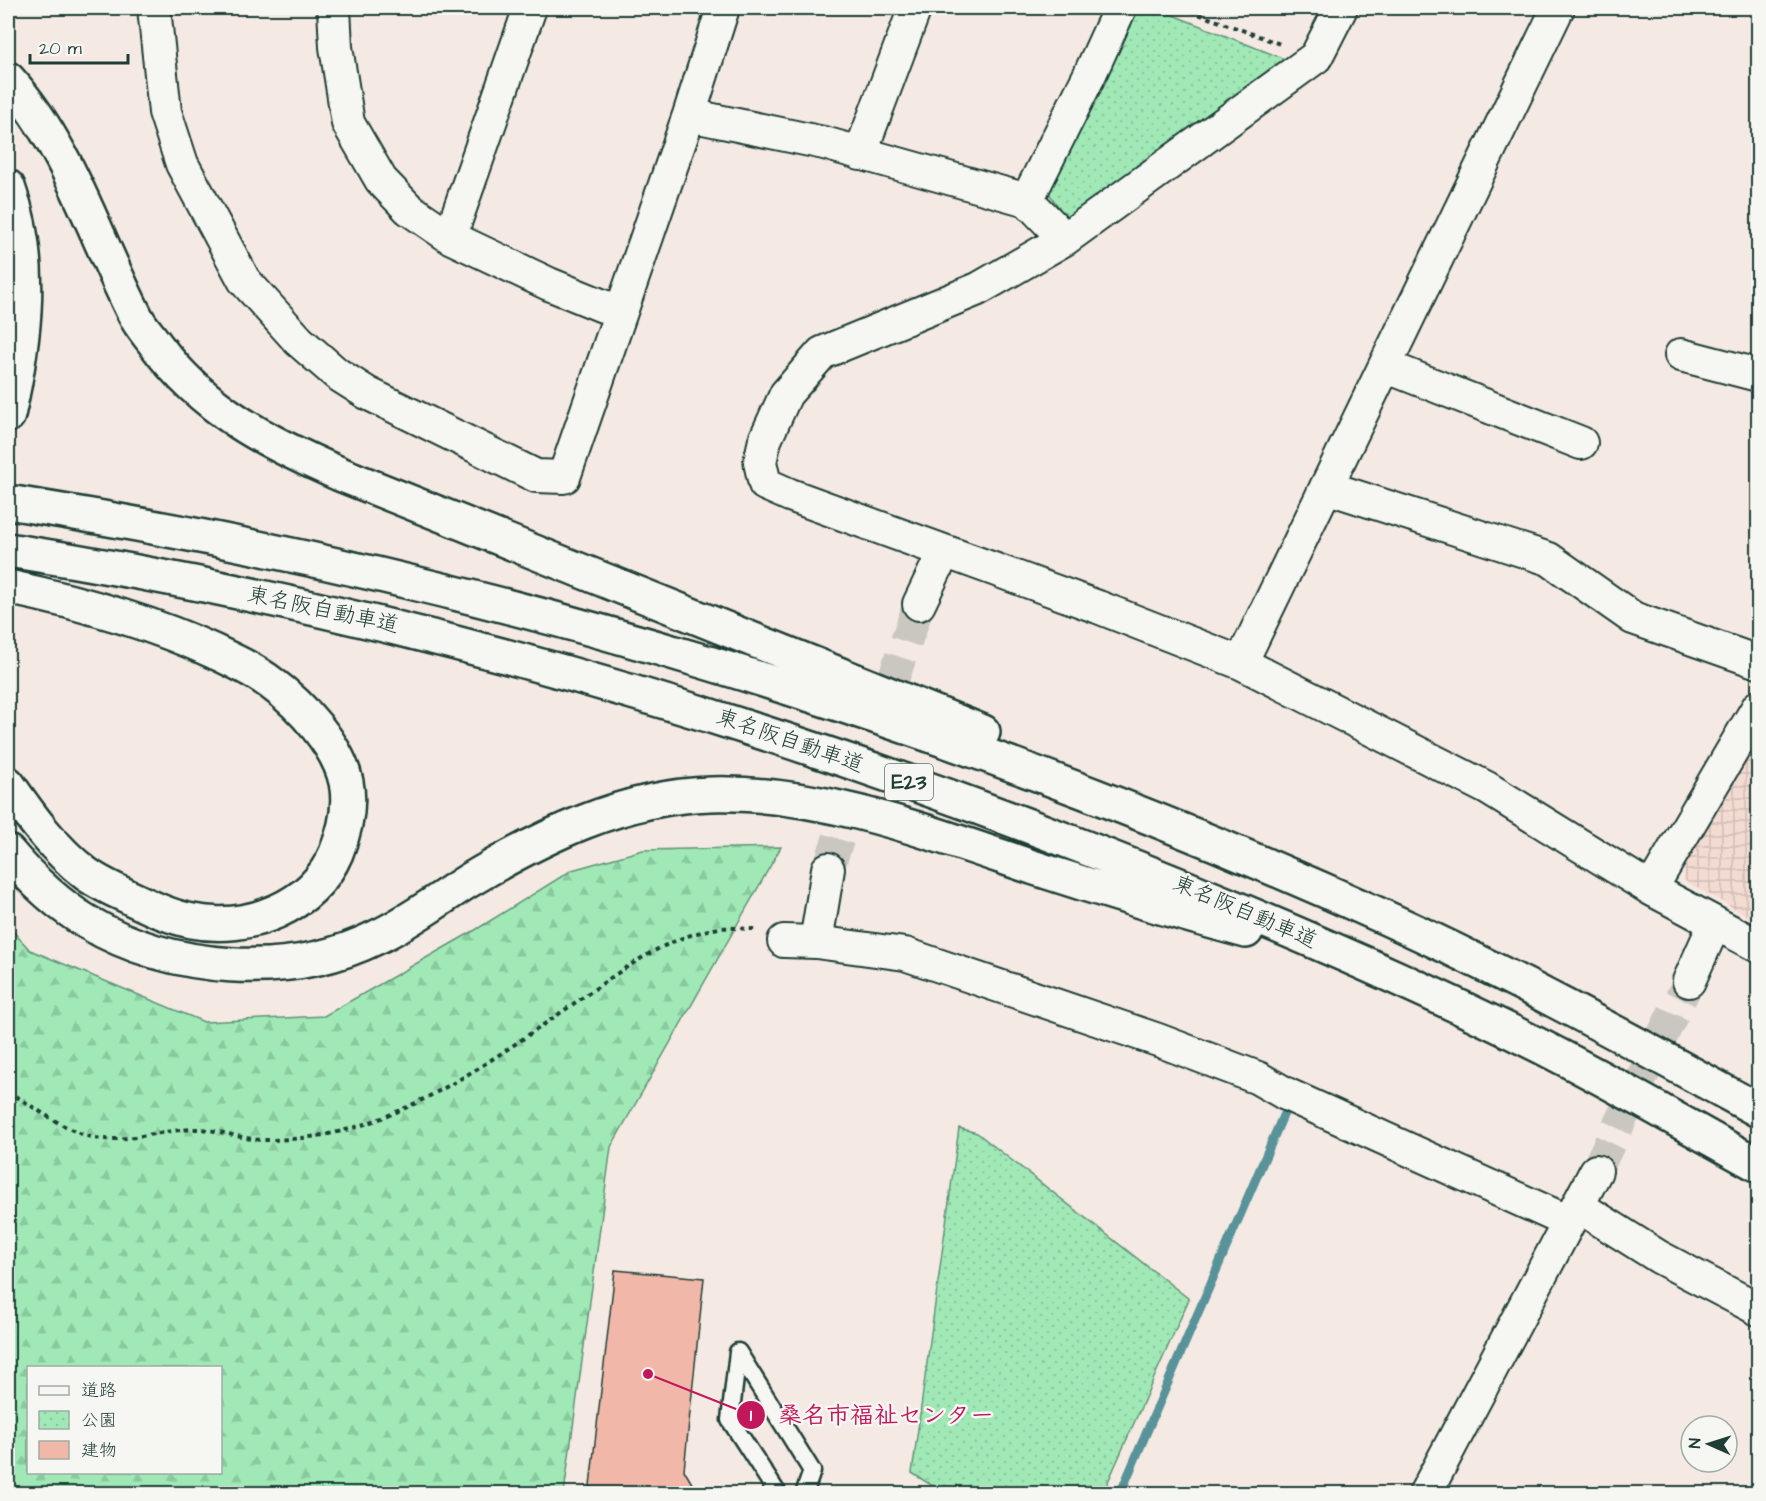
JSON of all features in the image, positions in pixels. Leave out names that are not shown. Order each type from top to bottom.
[{"type":"highway","points":[[8,80],[25,98],[73,182],[136,318],[168,361],[210,404],[239,422],[287,451],[406,502],[555,558],[1184,814],[1385,917]]},
{"type":"highway","points":[[8,187],[23,246],[26,294],[8,415]]},
{"type":"highway","name":"東名阪自動車道","points":[[8,502],[218,540],[432,587],[631,640],[798,691],[1006,762],[1385,917],[1560,1003],[1758,1110]]},
{"type":"highway","name":"東名阪自動車道","points":[[8,550],[212,586],[423,632],[618,686],[785,738],[990,810],[1174,882],[1370,965],[1539,1045],[1758,1165]]},
{"type":"highway","points":[[8,587],[126,617],[182,637],[270,682],[303,711],[329,744],[346,782],[347,826],[328,872],[304,898],[267,916],[229,922],[194,921],[157,910],[86,874],[54,844],[8,784]]},
{"type":"highway","points":[[8,852],[28,876],[58,902],[88,923],[129,942],[165,954],[197,961],[235,965],[281,964],[345,951],[378,937],[472,879],[522,852],[570,828],[612,812],[652,800],[709,794],[750,795],[803,801],[875,817],[1130,900],[1370,965]]},
{"type":"street","points":[[154,8],[156,47],[165,112],[182,164],[244,280],[274,315],[337,374],[367,393],[536,476],[564,477],[689,115],[723,8]]},
{"type":"street","points":[[334,8],[336,47],[348,123],[381,180],[409,209],[450,237],[549,284],[603,306],[620,310]]},
{"type":"street","points":[[450,237],[530,8]]},
{"type":"street","points":[[860,154],[915,8]]},
{"type":"street","points":[[1027,200],[1120,8]]},
{"type":"street","points":[[1341,8],[1316,57],[1065,239],[978,289],[822,353],[786,394],[765,440],[760,462],[765,484],[1098,607],[1241,663],[1486,789],[1651,889],[1758,946]]},
{"type":"street","points":[[1241,663],[1558,8]]},
{"type":"street","points":[[689,115],[824,143],[1027,200],[1065,239]]},
{"type":"street","points":[[1681,355],[1758,375]]},
{"type":"street","points":[[1385,366],[1581,443]]},
{"type":"street","points":[[1326,487],[1549,559],[1633,618],[1758,662]]},
{"type":"street","points":[[919,604],[944,552]]},
{"type":"street","points":[[1651,889],[1758,707]]},
{"type":"street","points":[[816,942],[828,869]]},
{"type":"street","points":[[1689,981],[1715,923]]},
{"type":"street","points":[[784,941],[816,942],[905,954],[1158,1040],[1258,1078],[1286,1094],[1573,1214],[1758,1309]]},
{"type":"street","points":[[1425,1494],[1596,1171]]},
{"type":"lane","points":[[778,1494],[730,1420],[738,1352],[812,1472],[804,1494]]},
{"type":"path","points":[[1182,8],[1316,57]]},
{"type":"path","points":[[8,1092],[69,1128],[91,1137],[110,1139],[177,1129],[202,1129],[266,1140],[304,1138],[379,1119],[418,1102],[523,1037],[630,964],[663,946],[719,928],[780,931],[784,941]]},
{"type":"shaded area","points":[[1758,739],[1758,922],[1683,880],[1686,861]]},
{"type":"green space","points":[[1129,8],[1155,8],[1287,60],[1069,222],[1048,192]]},
{"type":"green space","points":[[781,847],[611,1147],[564,1493],[8,1493],[8,926],[30,950],[204,1022],[324,1016],[477,929],[572,870],[643,850]]},
{"type":"green space","points":[[959,1128],[977,1133],[1189,1299],[1103,1493],[934,1493],[936,1488],[912,1473]]},
{"type":"building","points":[[615,1270],[704,1278],[684,1470],[698,1494],[589,1494]]},
{"type":"waterway","points":[[1120,1494],[1285,1111]]},
{"type":"tunnel","points":[[828,869],[919,604]]},
{"type":"tunnel","points":[[1596,1171],[1689,981]]},
{"type":"place","name":"桑名市福祉センター","points":[[648,1374]]}]
